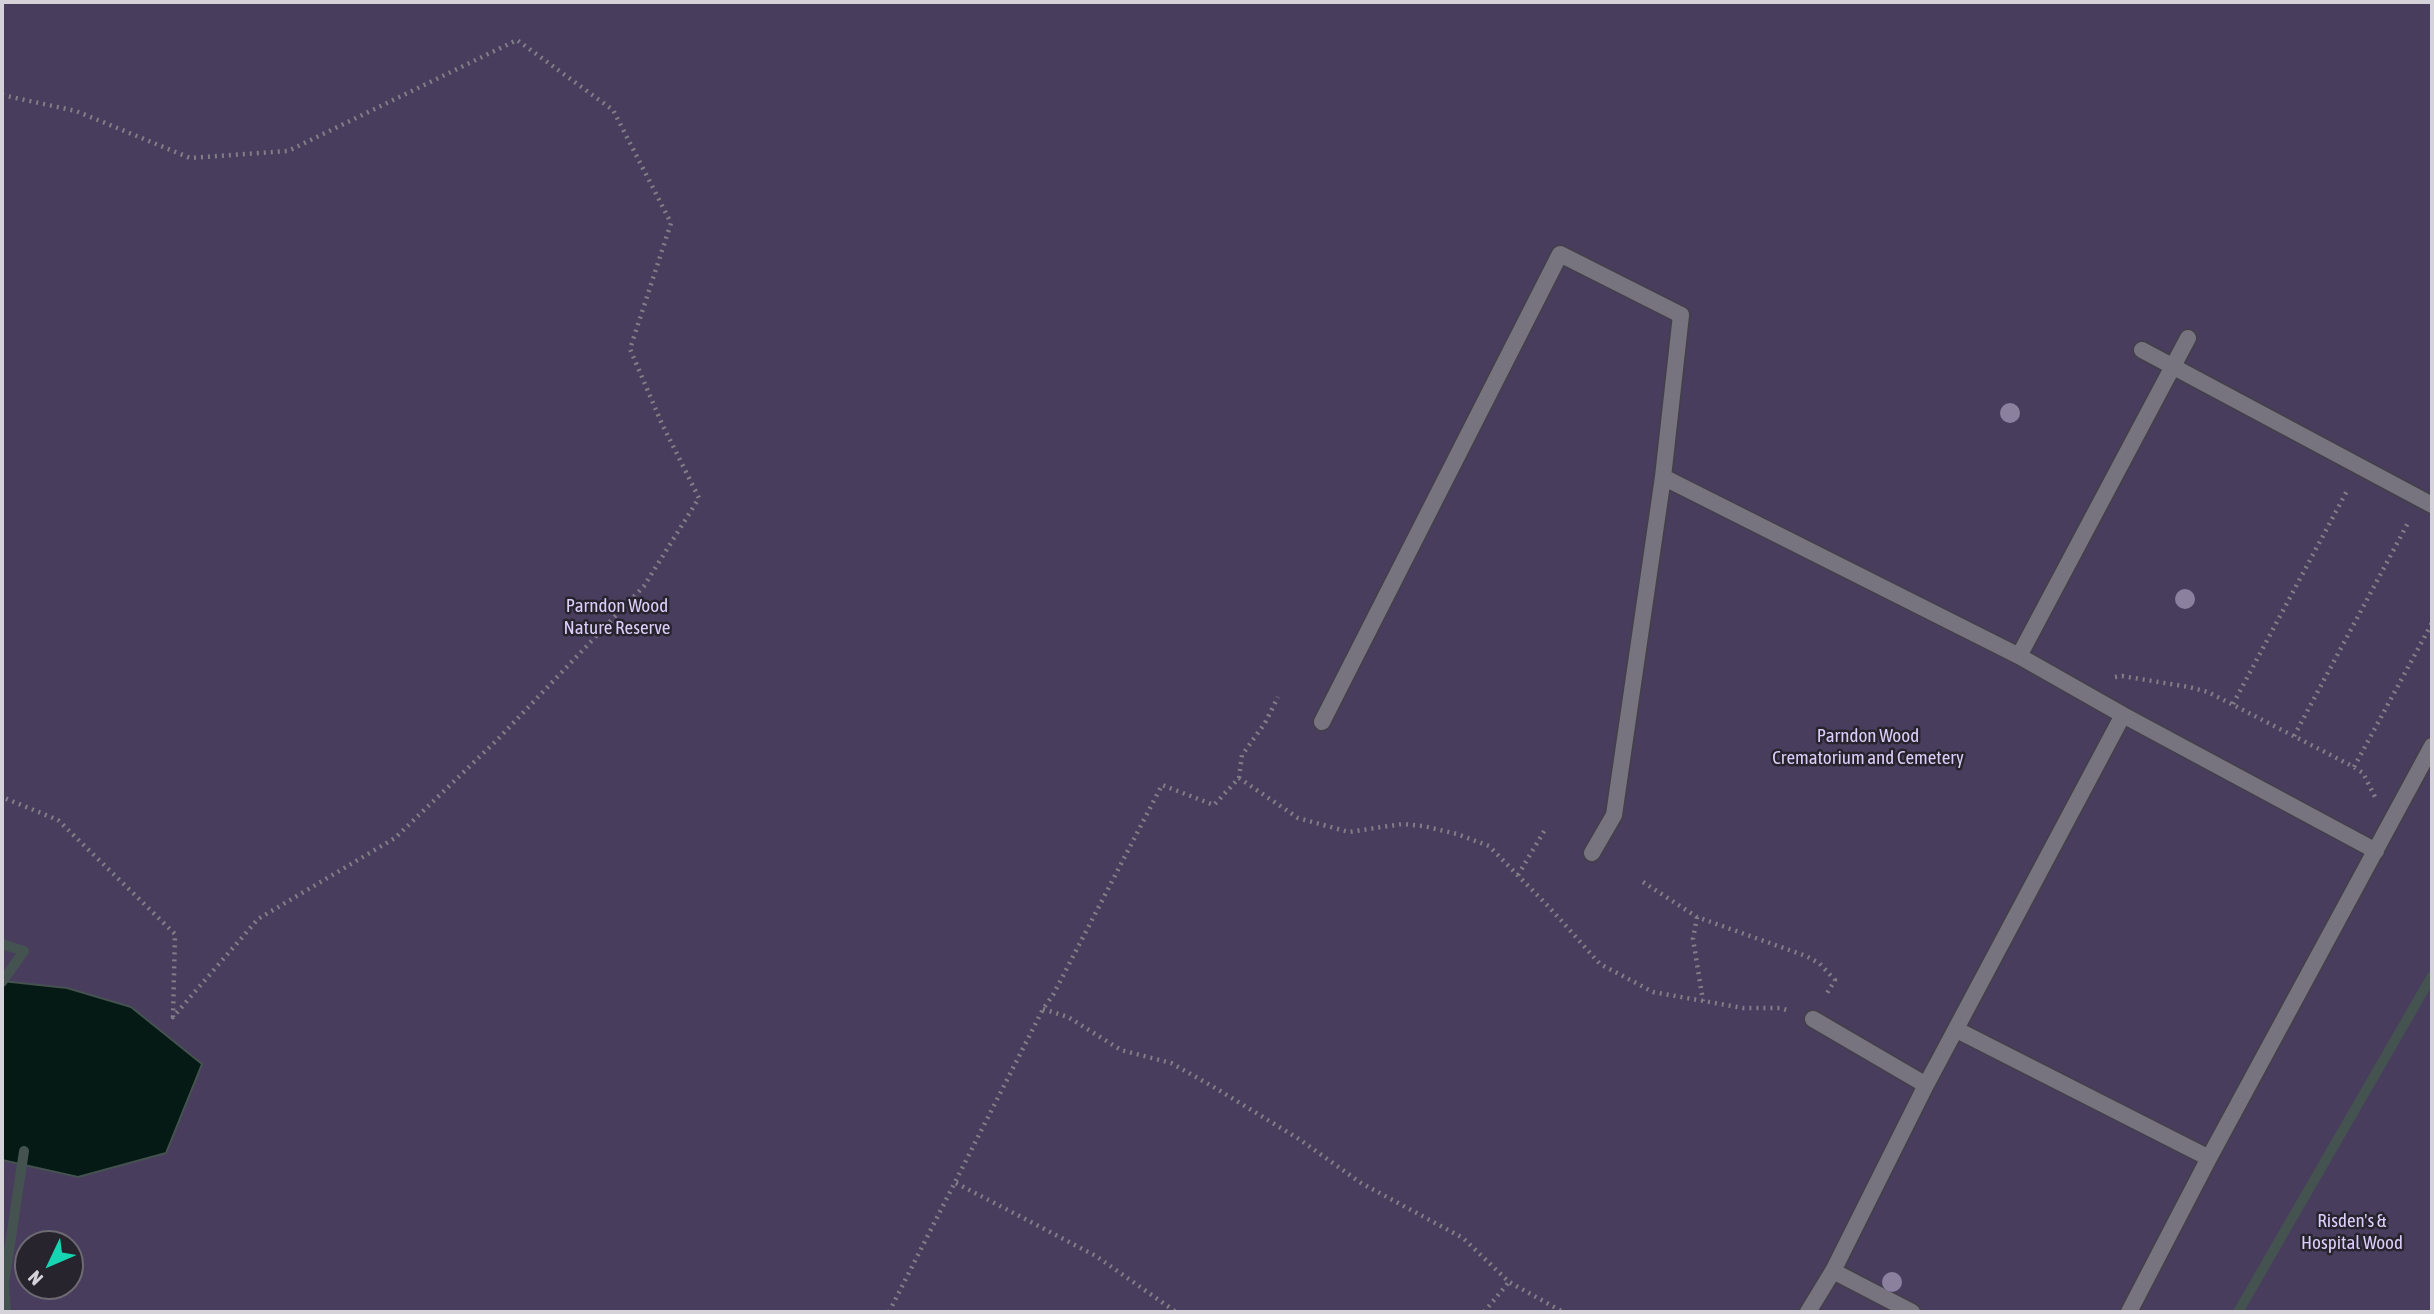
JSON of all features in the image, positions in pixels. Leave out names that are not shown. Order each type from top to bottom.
[{"type":"lane","points":[[1322,722],[1560,254],[1681,315],[1663,477],[1614,815],[1592,853]]},
{"type":"lane","points":[[2019,656],[2189,338]]},
{"type":"lane","points":[[2142,350],[2427,502]]},
{"type":"lane","points":[[1663,477],[2019,656],[2376,851]]},
{"type":"lane","points":[[1808,1312],[1833,1271],[1926,1085],[2123,715]]},
{"type":"lane","points":[[2129,1312],[2209,1158],[2432,746]]},
{"type":"lane","points":[[1812,1019],[1926,1085]]},
{"type":"lane","points":[[1957,1030],[2209,1158]]},
{"type":"lane","points":[[1833,1271],[1912,1312]]},
{"type":"path","points":[[2,95],[76,111],[190,158],[288,151],[517,40],[613,110],[671,223],[630,349],[662,424],[699,498],[644,586],[497,740],[395,838],[258,919],[173,1017],[175,934],[58,820],[2,797]]},
{"type":"path","points":[[2233,704],[2360,467]]},
{"type":"path","points":[[2294,736],[2427,502]]},
{"type":"path","points":[[2354,767],[2432,623]]},
{"type":"path","points":[[2093,698],[2107,678],[2122,676],[2208,692],[2354,767],[2362,773],[2378,803],[2395,817]]},
{"type":"path","points":[[889,1312],[1043,1009],[1053,996],[1162,785],[1214,805],[1239,778],[1242,755],[1265,723],[1278,697]]},
{"type":"path","points":[[1239,778],[1298,818],[1349,832],[1402,824],[1423,826],[1457,834],[1489,846],[1600,964],[1653,992],[1743,1008],[1780,1008],[1812,1019],[1835,980],[1819,963],[1697,917],[1643,882]]},
{"type":"path","points":[[1518,875],[1546,828]]},
{"type":"path","points":[[1697,917],[1693,939],[1703,1001]]},
{"type":"path","points":[[1043,1009],[1068,1017],[1121,1050],[1171,1063],[1212,1086],[1299,1139],[1362,1183],[1463,1238],[1509,1282],[1563,1312]]},
{"type":"path","points":[[956,1183],[1096,1256],[1176,1312]]},
{"type":"path","points":[[1484,1312],[1509,1282]]},
{"type":"green space","name":"Parndon Wood Nature Reserve","points":[[2,2],[2432,2],[2432,1312],[2,1312]]},
{"type":"shaded area","points":[[2,981],[67,988],[131,1007],[202,1064],[166,1153],[78,1177],[2,1160]]},
{"type":"waterway","points":[[2,944],[24,951],[2,982]]},
{"type":"waterway","points":[[2238,1312],[2432,976]]},
{"type":"waterway","points":[[6,1312],[4,1284],[24,1151]]},
{"type":"park label","name":"Parndon Wood Crematorium and Cemetery","points":[[1868,747]]},
{"type":"park label","name":"Risden's & Hospital Wood","points":[[2352,1232]]}]
